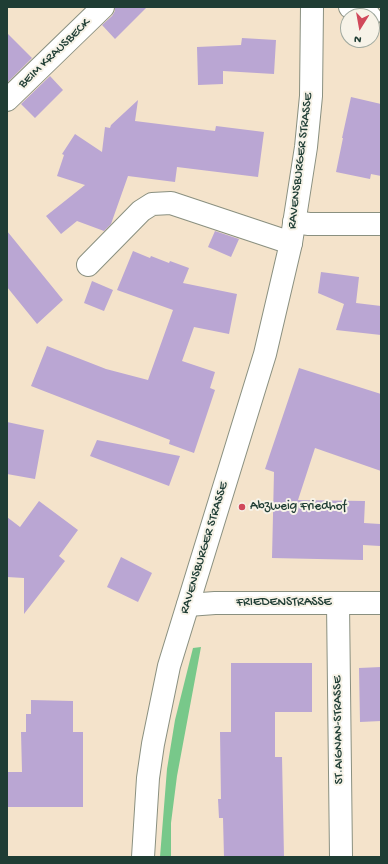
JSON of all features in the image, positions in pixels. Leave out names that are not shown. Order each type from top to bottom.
[{"type":"main road","name":"BEIM KRAUSBECK","points":[[7,100],[103,7]]},
{"type":"main road","name":"RAVENSBURGER STRASSE","points":[[144,857],[148,778],[153,744],[169,666],[265,354],[291,243],[306,146],[311,96],[312,7]]},
{"type":"main road","name":"RAVENSBURGER STRASSE","points":[[88,265],[141,211],[152,204],[171,203],[291,243]]},
{"type":"main road","points":[[294,222],[309,224],[381,224]]},
{"type":"main road","name":"ST.AIGNAN-STRASSE","points":[[338,603],[341,857]]},
{"type":"main road","name":"FRIEDENSTRASSE","points":[[188,604],[381,603]]},
{"type":"green space","points":[[201,647],[177,776],[171,823],[171,857],[160,857],[167,769],[175,720],[193,648]]},
{"type":"building","points":[[115,7],[147,7],[115,39],[102,25],[112,16],[115,11]]},
{"type":"building","points":[[7,33],[32,58],[7,83]]},
{"type":"building","points":[[242,38],[276,40],[274,74],[223,71],[223,84],[198,85],[197,47],[241,45]]},
{"type":"building","points":[[50,76],[63,90],[35,118],[21,104]]},
{"type":"building","points":[[351,97],[381,104],[381,176],[371,174],[370,179],[336,172]]},
{"type":"building","points":[[138,100],[135,121],[215,131],[216,126],[264,132],[258,177],[177,167],[175,182],[128,176],[111,224],[104,231],[77,221],[61,234],[46,216],[85,185],[57,176],[64,155],[62,154],[75,134],[102,152],[105,127],[110,128],[111,125]]},
{"type":"building","points":[[7,231],[63,300],[37,324],[7,287]]},
{"type":"building","points":[[215,231],[239,239],[231,257],[208,247]]},
{"type":"building","points":[[133,251],[150,258],[151,256],[169,263],[170,261],[189,268],[183,283],[237,294],[229,334],[194,327],[182,361],[215,372],[210,388],[215,390],[194,453],[169,444],[170,440],[31,386],[47,346],[106,369],[148,380],[173,310],[117,290]]},
{"type":"building","points":[[321,272],[359,277],[356,303],[381,306],[381,335],[336,330],[344,304],[318,293]]},
{"type":"building","points":[[92,281],[113,290],[104,311],[84,303]]},
{"type":"building","points":[[299,368],[381,394],[381,471],[315,448],[298,500],[365,501],[364,523],[380,524],[380,546],[363,545],[363,560],[272,558],[274,472],[265,469]]},
{"type":"building","points":[[7,422],[44,430],[35,479],[7,474]]},
{"type":"building","points":[[97,440],[180,456],[169,486],[90,456]]},
{"type":"building","points":[[39,501],[78,530],[59,556],[65,561],[24,614],[24,578],[7,577],[7,517],[20,527]]},
{"type":"building","points":[[121,557],[152,573],[138,602],[107,587]]},
{"type":"building","points":[[231,663],[312,663],[312,712],[275,712],[275,757],[282,757],[284,857],[224,857],[223,818],[219,818],[218,799],[221,799],[220,732],[231,732]]},
{"type":"building","points":[[381,667],[381,721],[360,722],[359,668]]},
{"type":"building","points":[[31,700],[73,701],[73,732],[83,732],[83,807],[8,807],[7,772],[22,772],[21,732],[26,732],[26,714],[31,714]]},
{"type":"place","name":"Abzweig Friedhof","points":[[242,507]]}]
